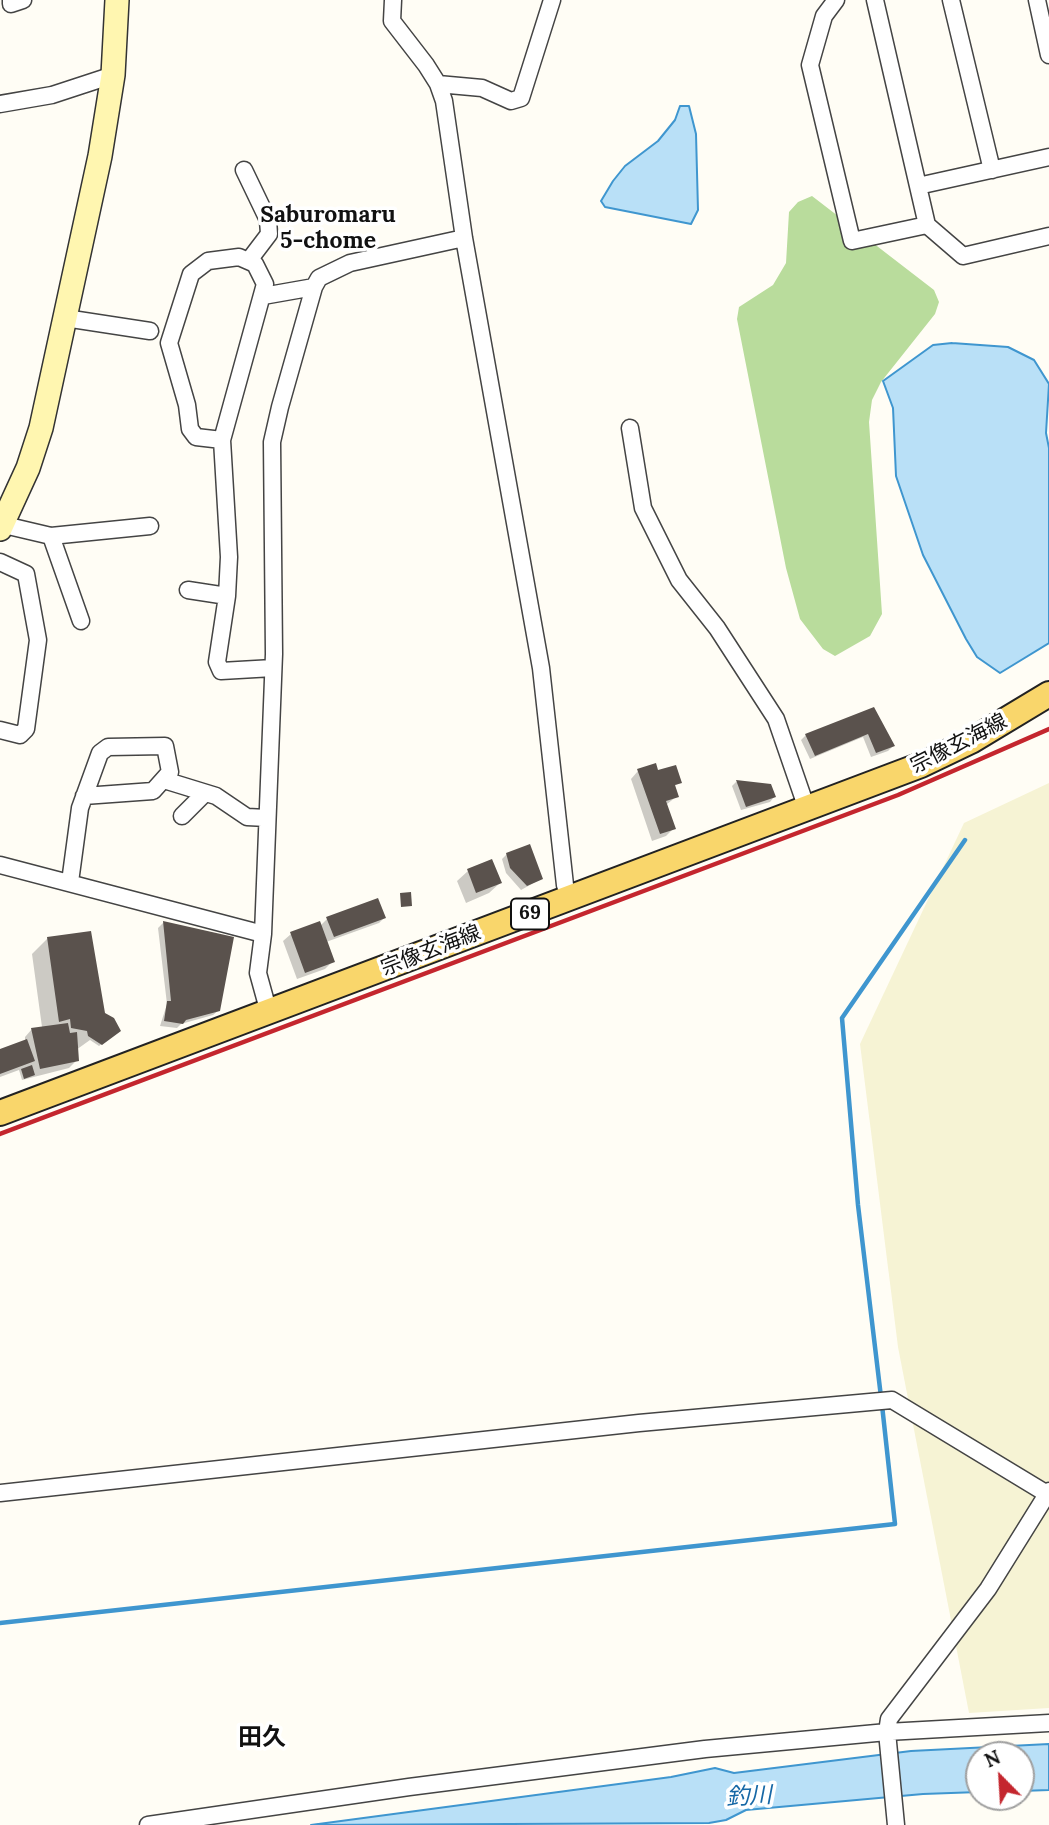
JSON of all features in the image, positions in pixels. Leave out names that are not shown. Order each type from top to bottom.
[{"type":"main road","name":"宗像玄海線","points":[[0,1113],[921,765],[971,741],[1049,694]]},
{"type":"street","points":[[117,0],[113,75],[100,156],[41,428],[28,468],[1,526],[51,536],[150,526]]},
{"type":"street","points":[[393,0],[392,21],[438,84],[541,668],[565,886],[570,899]]},
{"type":"street","points":[[438,84],[482,88],[510,102],[521,98],[552,0]]},
{"type":"street","points":[[875,0],[927,225],[964,256],[1049,236]]},
{"type":"street","points":[[951,0],[992,170]]},
{"type":"street","points":[[1037,0],[1049,55]]},
{"type":"street","points":[[832,1],[824,16],[810,65],[852,241],[927,225]]},
{"type":"street","points":[[0,104],[52,95],[113,75]]},
{"type":"street","points":[[918,186],[1049,157]]},
{"type":"street","points":[[244,170],[256,191],[269,234],[250,259]]},
{"type":"street","points":[[269,1013],[258,974],[263,934],[273,668],[272,443],[314,287],[328,271],[350,263],[464,237]]},
{"type":"street","points":[[250,259],[261,272],[265,284],[222,440],[229,557],[227,596],[217,662],[221,671],[273,668]]},
{"type":"street","points":[[222,440],[197,437],[190,429],[187,405],[169,343],[191,274],[208,261],[250,259]]},
{"type":"street","points":[[263,296],[314,287]]},
{"type":"street","points":[[65,318],[150,331]]},
{"type":"street","points":[[629,428],[643,508],[679,580],[717,628],[767,702],[790,753],[807,809]]},
{"type":"street","points":[[51,536],[81,621]]},
{"type":"street","points":[[0,562],[26,574],[38,640],[26,729],[20,735],[0,730]]},
{"type":"street","points":[[188,590],[227,596]]},
{"type":"street","points":[[70,883],[80,808],[84,796],[100,753],[108,747],[165,747],[170,772],[153,791],[84,796]]},
{"type":"street","points":[[164,779],[216,796],[247,817],[267,818]]},
{"type":"street","points":[[182,816],[205,793]]},
{"type":"street","points":[[0,865],[263,934]]},
{"type":"street","points":[[0,1493],[639,1423],[892,1400],[1048,1492],[988,1588],[889,1719],[887,1736],[896,1825]]},
{"type":"street","points":[[148,1825],[422,1785],[705,1749],[1049,1723]]},
{"type":"shaded area","points":[[1049,783],[1049,1708],[969,1713],[898,1347],[860,1044],[964,823]]},
{"type":"green space","points":[[812,196],[934,290],[939,302],[935,314],[881,382],[872,400],[869,422],[882,614],[870,636],[835,656],[823,649],[800,619],[786,568],[737,319],[739,307],[773,285],[786,263],[789,212],[798,202]]},
{"type":"water","points":[[680,106],[689,106],[696,134],[698,210],[691,224],[605,207],[601,201],[613,181],[625,166],[658,141],[675,120]]},
{"type":"water","points":[[952,343],[1008,347],[1034,360],[1049,384],[1046,433],[1049,448],[1049,643],[1000,673],[977,657],[966,639],[923,555],[896,476],[893,408],[883,381],[933,345]]},
{"type":"water","points":[[1049,1744],[1049,1790],[1035,1790],[1035,1745]]},
{"type":"water","name":"釣川","points":[[965,1748],[965,1792],[746,1810],[726,1820],[709,1823],[311,1825],[671,1777],[715,1768],[734,1773],[911,1751]]},
{"type":"building","points":[[874,707],[895,746],[876,753],[868,734],[815,756],[805,734]]},
{"type":"building","points":[[656,763],[658,770],[676,765],[682,783],[675,785],[679,797],[666,801],[676,829],[660,834],[637,769]]},
{"type":"building","points":[[736,780],[771,784],[776,797],[746,807]]},
{"type":"building","points":[[530,844],[543,879],[527,886],[510,868],[506,853]]},
{"type":"building","points":[[492,859],[502,883],[476,893],[467,869]]},
{"type":"building","points":[[411,892],[412,906],[401,907],[400,893]]},
{"type":"building","points":[[378,898],[386,918],[334,937],[326,917]]},
{"type":"building","points":[[163,921],[234,937],[220,1011],[186,1020],[183,1024],[164,1021],[167,1001],[171,1001]]},
{"type":"building","points":[[320,921],[335,962],[305,973],[290,932]]},
{"type":"building","points":[[91,931],[105,1013],[114,1018],[121,1031],[102,1045],[88,1036],[87,1031],[71,1028],[70,1019],[59,1022],[47,937]]},
{"type":"building","points":[[68,1023],[70,1033],[77,1032],[79,1061],[40,1069],[31,1028]]},
{"type":"building","points":[[27,1039],[35,1061],[0,1074],[0,1049]]},
{"type":"building","points":[[32,1065],[35,1075],[24,1079],[21,1069]]},
{"type":"waterway","points":[[881,1397],[858,1205],[842,1018],[965,840]]},
{"type":"waterway","points":[[0,1623],[895,1524],[882,1405]]},
{"type":"railway","points":[[0,1134],[898,795],[1049,729]]},
{"type":"district","name":"Saburomaru 5-chome","points":[[328,228]]},
{"type":"district","name":"田久","points":[[262,1738]]}]
